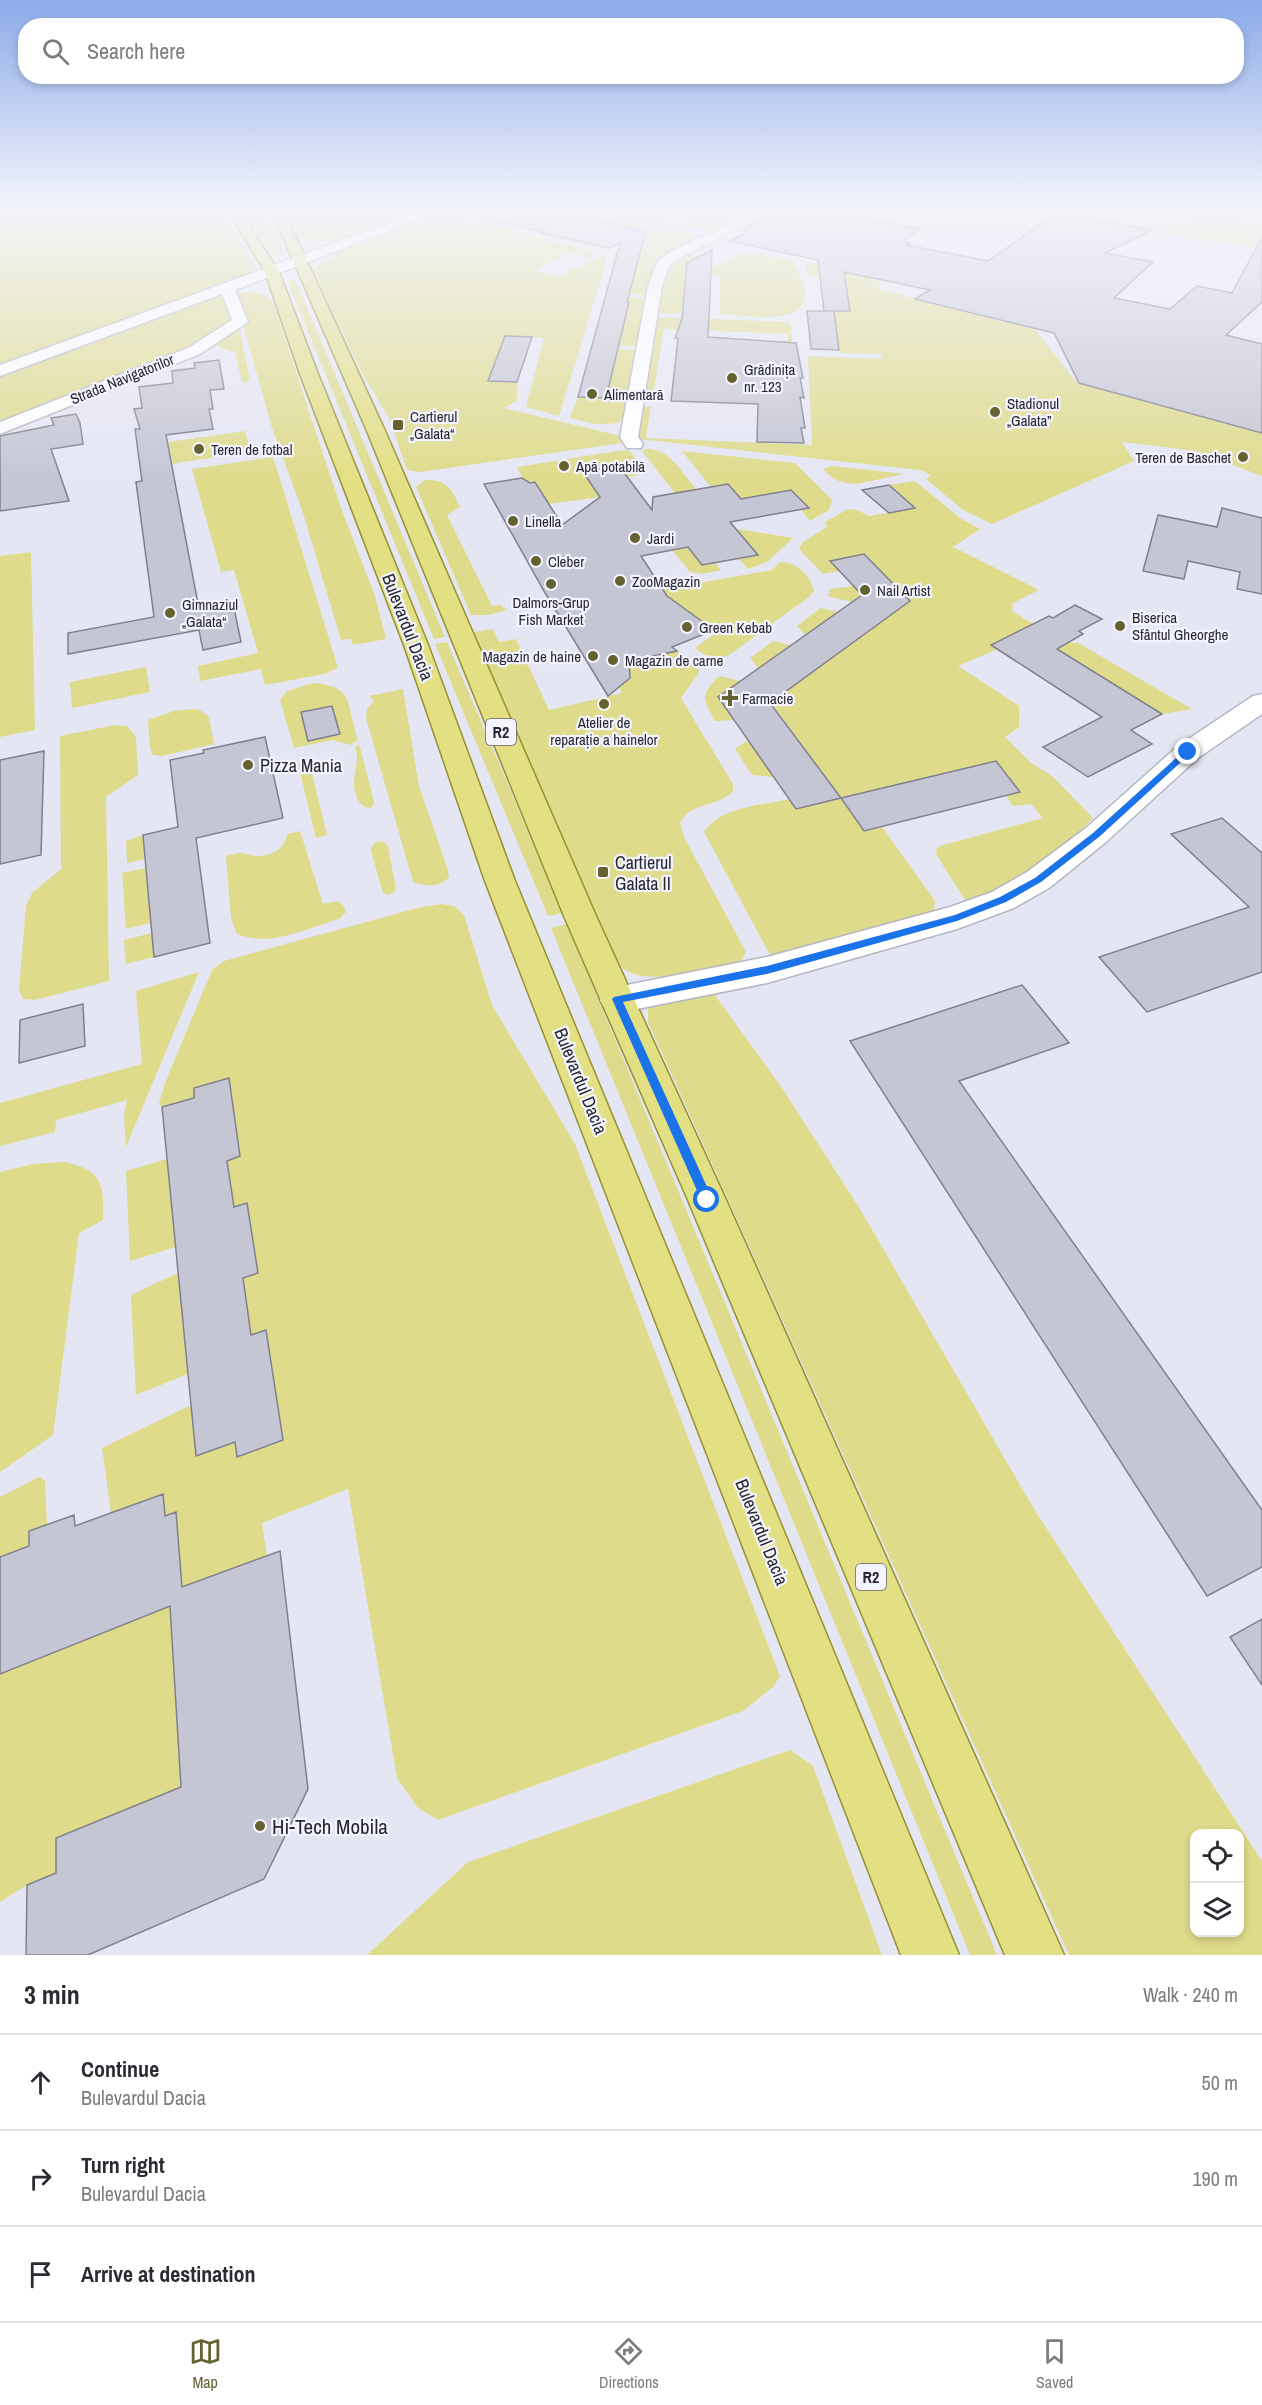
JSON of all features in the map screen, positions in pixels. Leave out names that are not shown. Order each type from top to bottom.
[{"type":"main road","name":"Bulevardul Dacia","points":[[283,300],[309,374],[416,645],[500,881],[930,1955]]},
{"type":"main road","name":"R2","points":[[318,300],[376,431],[461,637],[617,999],[712,1211],[1035,1955]]},
{"type":"street","points":[[0,371],[194,300]]},
{"type":"street","name":"Strada Navigatorilor","points":[[0,428],[194,351],[240,322],[232,300]]},
{"type":"street","points":[[634,444],[629,437],[653,300]]},
{"type":"street","points":[[617,999],[767,970],[957,917],[1003,900],[1038,880],[1096,835],[1188,752],[1262,702]]},
{"type":"shaded area","points":[[0,300],[181,300],[0,365]]},
{"type":"shaded area","points":[[205,300],[225,300],[234,323],[214,338],[0,425],[0,374]]},
{"type":"shaded area","points":[[236,300],[271,300],[275,308],[341,508],[375,596],[386,639],[353,645],[351,639],[341,640],[303,513],[271,425]]},
{"type":"shaded area","points":[[295,300],[304,300],[445,637],[434,639]]},
{"type":"shaded area","points":[[327,300],[595,300],[559,416],[526,407],[544,338],[505,336],[488,381],[517,382],[517,401],[504,408],[621,436],[622,443],[420,472],[407,470],[390,420],[361,371]]},
{"type":"shaded area","points":[[650,300],[642,346],[592,345],[593,342],[620,342],[629,302],[603,301]]},
{"type":"shaded area","points":[[660,300],[684,300],[683,310],[709,311],[708,314],[658,313]]},
{"type":"shaded area","points":[[720,300],[804,300],[799,309],[773,317],[720,314]]},
{"type":"shaded area","name":"Stadionul „Galata”","points":[[848,300],[921,300],[1035,329],[1076,382],[1262,433],[1262,476],[1196,451],[1122,442],[1134,461],[992,524],[963,510],[926,479],[931,475],[920,470],[638,439],[641,408],[651,406],[646,438],[812,445],[808,356],[882,359],[881,354],[840,353],[834,311],[850,311]]},
{"type":"shaded area","points":[[657,317],[787,322],[791,325],[793,355],[788,355],[788,334],[664,329],[652,401],[642,398]]},
{"type":"shaded area","points":[[239,325],[250,381],[242,382],[235,353],[213,344]]},
{"type":"shaded area","points":[[591,348],[640,350],[628,418],[614,423],[599,424],[570,418],[578,397],[606,398],[616,351]]},
{"type":"shaded area","name":"Teren de fotbal","points":[[245,431],[251,452],[150,467],[147,445]]},
{"type":"shaded area","points":[[646,449],[662,452],[681,469],[696,489],[675,493],[642,451]]},
{"type":"shaded area","points":[[624,450],[630,451],[646,473],[627,477],[618,466],[583,472],[600,497],[549,504],[535,482],[524,481],[517,467]]},
{"type":"shaded area","points":[[682,451],[795,463],[832,500],[829,510],[810,521],[801,510],[808,508],[791,490],[741,499],[728,484],[711,487]]},
{"type":"shaded area","points":[[273,457],[338,668],[324,674],[265,685],[261,669],[200,681],[198,666],[258,653],[234,570],[221,572],[192,469]]},
{"type":"shaded area","points":[[832,466],[904,474],[850,484],[837,480],[823,469]]},
{"type":"shaded area","points":[[425,480],[444,483],[454,495],[460,507],[447,515],[492,606],[500,605],[507,610],[488,615],[471,615],[416,487]]},
{"type":"shaded area","points":[[915,481],[960,518],[980,529],[953,547],[1039,590],[1013,603],[1012,611],[1063,642],[1078,643],[1192,709],[1162,714],[1026,629],[991,644],[998,649],[958,666],[1019,706],[1019,727],[1005,737],[1031,763],[1052,776],[1093,818],[1053,858],[1034,872],[1000,889],[965,900],[936,854],[937,848],[1043,818],[1031,804],[1013,806],[1006,796],[1020,792],[996,761],[841,798],[864,831],[882,827],[935,901],[934,911],[929,916],[778,957],[769,953],[704,832],[721,817],[742,808],[789,799],[796,809],[840,798],[771,702],[902,607],[899,590],[865,554],[831,561],[839,571],[823,574],[799,549],[803,542],[827,527],[825,522],[848,509],[857,510],[869,516],[915,508],[889,485]]},
{"type":"shaded area","points":[[731,528],[793,538],[767,562],[748,569],[739,559],[757,555]]},
{"type":"shaded area","points":[[688,547],[702,565],[715,563],[721,570],[703,574],[690,572],[672,550]]},
{"type":"shaded area","points":[[31,552],[35,730],[0,737],[0,556]]},
{"type":"shaded area","points":[[780,562],[792,564],[802,570],[814,591],[809,597],[724,657],[711,657],[695,648],[717,632],[685,609],[674,613],[648,592],[772,570]]},
{"type":"shaded area","points":[[853,586],[862,594],[851,602],[828,596],[830,589]]},
{"type":"shaded area","points":[[821,608],[838,612],[805,635],[797,626]]},
{"type":"shaded area","points":[[493,629],[499,642],[516,639],[549,710],[622,693],[608,666],[677,651],[700,671],[681,698],[733,784],[733,791],[720,800],[691,811],[680,823],[684,837],[746,952],[741,962],[692,974],[658,977],[629,972],[619,965],[478,648],[474,632]]},
{"type":"shaded area","points":[[773,641],[791,645],[758,668],[750,658]]},
{"type":"shaded area","points":[[447,642],[563,913],[548,916],[435,644]]},
{"type":"shaded area","points":[[146,667],[150,692],[72,708],[70,682]]},
{"type":"shaded area","points":[[719,676],[741,681],[718,697],[734,720],[715,721],[706,702],[708,689]]},
{"type":"shaded area","points":[[313,683],[336,688],[343,693],[350,708],[358,739],[351,745],[332,740],[294,748],[280,700],[287,691]]},
{"type":"shaded area","points":[[403,689],[419,786],[448,870],[449,877],[445,881],[432,885],[413,882],[366,718],[367,709],[374,701],[369,696]]},
{"type":"shaded area","points":[[200,710],[209,717],[214,744],[162,756],[153,755],[150,748],[148,720],[174,711]]},
{"type":"shaded area","points":[[115,725],[127,726],[136,737],[138,775],[106,797],[109,981],[35,1000],[23,999],[19,990],[26,906],[32,893],[61,869],[60,736]]},
{"type":"shaded area","points":[[748,740],[773,777],[752,775],[735,749]]},
{"type":"shaded area","points":[[359,744],[373,797],[374,804],[371,808],[364,807],[355,791],[357,755],[355,748]]},
{"type":"shaded area","points":[[309,762],[327,835],[316,838],[298,764]]},
{"type":"shaded area","points":[[300,831],[323,904],[337,901],[344,906],[346,912],[339,919],[275,938],[249,938],[237,934],[231,918],[226,856],[240,853],[255,856],[271,854],[280,848],[287,834]]},
{"type":"shaded area","points":[[143,835],[145,859],[127,863],[126,841]]},
{"type":"shaded area","points":[[382,841],[388,846],[396,890],[389,895],[383,893],[371,851],[371,847],[376,842]]},
{"type":"shaded area","points":[[146,868],[151,923],[126,929],[122,873]]},
{"type":"shaded area","points":[[442,904],[454,906],[464,915],[492,1005],[575,1144],[780,1676],[773,1687],[743,1711],[438,1820],[417,1807],[397,1778],[348,1489],[262,1523],[267,1556],[182,1587],[176,1512],[165,1516],[163,1494],[111,1513],[102,1448],[191,1405],[235,1442],[237,1457],[283,1440],[266,1330],[251,1335],[243,1278],[258,1272],[247,1203],[234,1207],[227,1161],[240,1156],[229,1079],[194,1088],[194,1098],[162,1107],[159,1103],[165,1083],[212,970],[224,961],[421,907]]},
{"type":"shaded area","points":[[567,924],[997,1955],[970,1955],[551,928]]},
{"type":"shaded area","points":[[152,933],[154,957],[126,964],[124,940]]},
{"type":"shaded area","points":[[199,972],[126,1147],[124,1115],[127,1100],[56,1120],[55,1132],[0,1146],[0,1103],[142,1064],[136,991]]},
{"type":"shaded area","points":[[711,990],[780,1085],[860,1209],[1034,1509],[1241,1829],[1190,1829],[1190,1937],[1244,1937],[1244,1833],[1262,1861],[1262,1955],[1069,1955],[648,1022],[648,1007]]},
{"type":"shaded area","points":[[167,1159],[176,1247],[130,1261],[126,1171]]},
{"type":"shaded area","points":[[65,1162],[87,1170],[99,1181],[103,1198],[103,1220],[79,1233],[53,1435],[0,1472],[0,1172],[33,1164]]},
{"type":"shaded area","points":[[178,1273],[188,1374],[136,1395],[131,1295]]},
{"type":"shaded area","points":[[39,1477],[45,1481],[47,1525],[29,1546],[0,1557],[0,1497]]},
{"type":"shaded area","points":[[170,1592],[181,1787],[56,1873],[27,1885],[0,1902],[0,1665],[23,1664],[156,1612]]},
{"type":"shaded area","points":[[790,1750],[813,1766],[882,1955],[367,1955],[468,1862]]},
{"type":"building","points":[[604,300],[627,300],[629,302],[606,398],[578,397]]},
{"type":"building","points":[[684,300],[710,300],[708,337],[796,343],[803,378],[800,378],[804,398],[800,397],[805,428],[801,428],[804,443],[757,442],[758,404],[671,401],[678,338],[675,338],[682,319]]},
{"type":"building","points":[[823,300],[848,300],[850,311],[824,311]]},
{"type":"building","points":[[920,300],[1125,300],[1170,309],[1180,300],[1262,300],[1226,335],[1262,344],[1262,433],[1079,383],[1054,333]]},
{"type":"building","points":[[807,311],[834,311],[839,350],[811,349]]},
{"type":"building","points":[[505,336],[532,337],[517,382],[488,381]]},
{"type":"building","points":[[219,360],[224,389],[210,390],[213,409],[209,409],[213,429],[166,435],[199,609],[233,603],[241,642],[203,650],[199,630],[68,654],[68,633],[154,617],[136,482],[142,481],[135,429],[140,429],[134,409],[142,408],[139,387],[173,383],[172,371],[195,368],[194,363]]},
{"type":"building","points":[[76,414],[80,423],[83,444],[51,449],[69,501],[0,511],[0,436],[54,425],[51,418]]},
{"type":"building","points":[[619,466],[652,510],[653,497],[728,484],[741,499],[791,490],[809,508],[730,522],[758,555],[702,565],[688,547],[641,556],[667,596],[714,630],[672,647],[677,651],[629,661],[630,678],[608,696],[544,591],[484,484],[522,478],[530,483],[535,482],[562,525],[600,497],[583,472]]},
{"type":"building","points":[[889,485],[915,508],[889,513],[862,490]]},
{"type":"building","points":[[1222,508],[1262,518],[1262,594],[1237,589],[1240,572],[1188,561],[1184,579],[1143,571],[1158,515],[1217,527]]},
{"type":"building","points":[[864,554],[910,601],[770,703],[841,798],[796,809],[718,697],[862,595],[830,561]]},
{"type":"building","points":[[1075,605],[1102,619],[1079,631],[1083,634],[1057,649],[1162,714],[1131,730],[1152,744],[1088,777],[1043,747],[1102,717],[991,645],[1049,616],[1053,618]]},
{"type":"building","points":[[332,706],[340,734],[308,741],[301,712]]},
{"type":"building","points":[[265,737],[283,818],[196,838],[210,943],[154,957],[143,835],[178,827],[170,760],[204,753],[203,750]]},
{"type":"building","points":[[44,751],[41,855],[0,864],[0,760]]},
{"type":"building","points":[[996,761],[1020,792],[864,831],[841,798]]},
{"type":"building","points":[[1222,818],[1262,853],[1262,972],[1147,1012],[1099,957],[1249,907],[1171,834]]},
{"type":"building","points":[[1022,985],[1069,1043],[959,1081],[1262,1510],[1262,1567],[1207,1596],[850,1041]]},
{"type":"building","points":[[83,1004],[85,1046],[19,1063],[20,1020]]},
{"type":"building","points":[[229,1078],[240,1156],[227,1161],[234,1207],[247,1203],[258,1273],[243,1278],[251,1335],[266,1330],[283,1440],[237,1457],[235,1442],[196,1456],[162,1107],[194,1098],[194,1088]]},
{"type":"building","points":[[163,1494],[165,1516],[176,1512],[182,1587],[280,1551],[308,1789],[264,1879],[88,1955],[26,1955],[27,1885],[56,1873],[56,1838],[181,1787],[170,1606],[0,1674],[0,1557],[29,1546],[29,1531],[74,1515],[75,1526]]},
{"type":"building","points":[[1262,1619],[1262,1685],[1230,1637]]},
{"type":"place","name":"Grădinița nr. 123","points":[[732,378]]},
{"type":"place","name":"Alimentară","points":[[592,394]]},
{"type":"place","name":"Stadionul „Galata”","points":[[995,412]]},
{"type":"place","name":"Cartierul „Galata“","points":[[398,425]]},
{"type":"place","name":"Teren de fotbal","points":[[199,449]]},
{"type":"place","name":"Teren de Baschet","points":[[1243,457]]},
{"type":"place","name":"Apă potabilă","points":[[564,466]]},
{"type":"place","name":"Linella","points":[[513,521]]},
{"type":"place","name":"Jardi","points":[[635,538]]},
{"type":"place","name":"Cleber","points":[[536,561]]},
{"type":"place","name":"ZooMagazin","points":[[620,581]]},
{"type":"place","name":"Dalmors-Grup Fish Market","points":[[551,584]]},
{"type":"place","name":"Nail Artist","points":[[865,590]]},
{"type":"place","name":"Gimnaziul „Galata“","points":[[170,613]]},
{"type":"place","name":"Biserica Sfântul Gheorghe","points":[[1120,626]]},
{"type":"place","name":"Green Kebab","points":[[687,627]]},
{"type":"place","name":"Magazin de haine","points":[[593,656]]},
{"type":"place","name":"Magazin de carne","points":[[613,660]]},
{"type":"place","name":"Farmacie","points":[[730,698]]},
{"type":"place","name":"Atelier de reparație a hainelor","points":[[604,704]]},
{"type":"place","name":"Pizza Mania","points":[[248,765]]},
{"type":"place","name":"Cartierul Galata II","points":[[603,872]]},
{"type":"place","name":"Hi-Tech Mobila","points":[[260,1826]]},
{"type":"route","points":[[707,1200],[617,999],[767,970],[957,917],[1003,900],[1038,880],[1096,835],[1188,752]]}]
